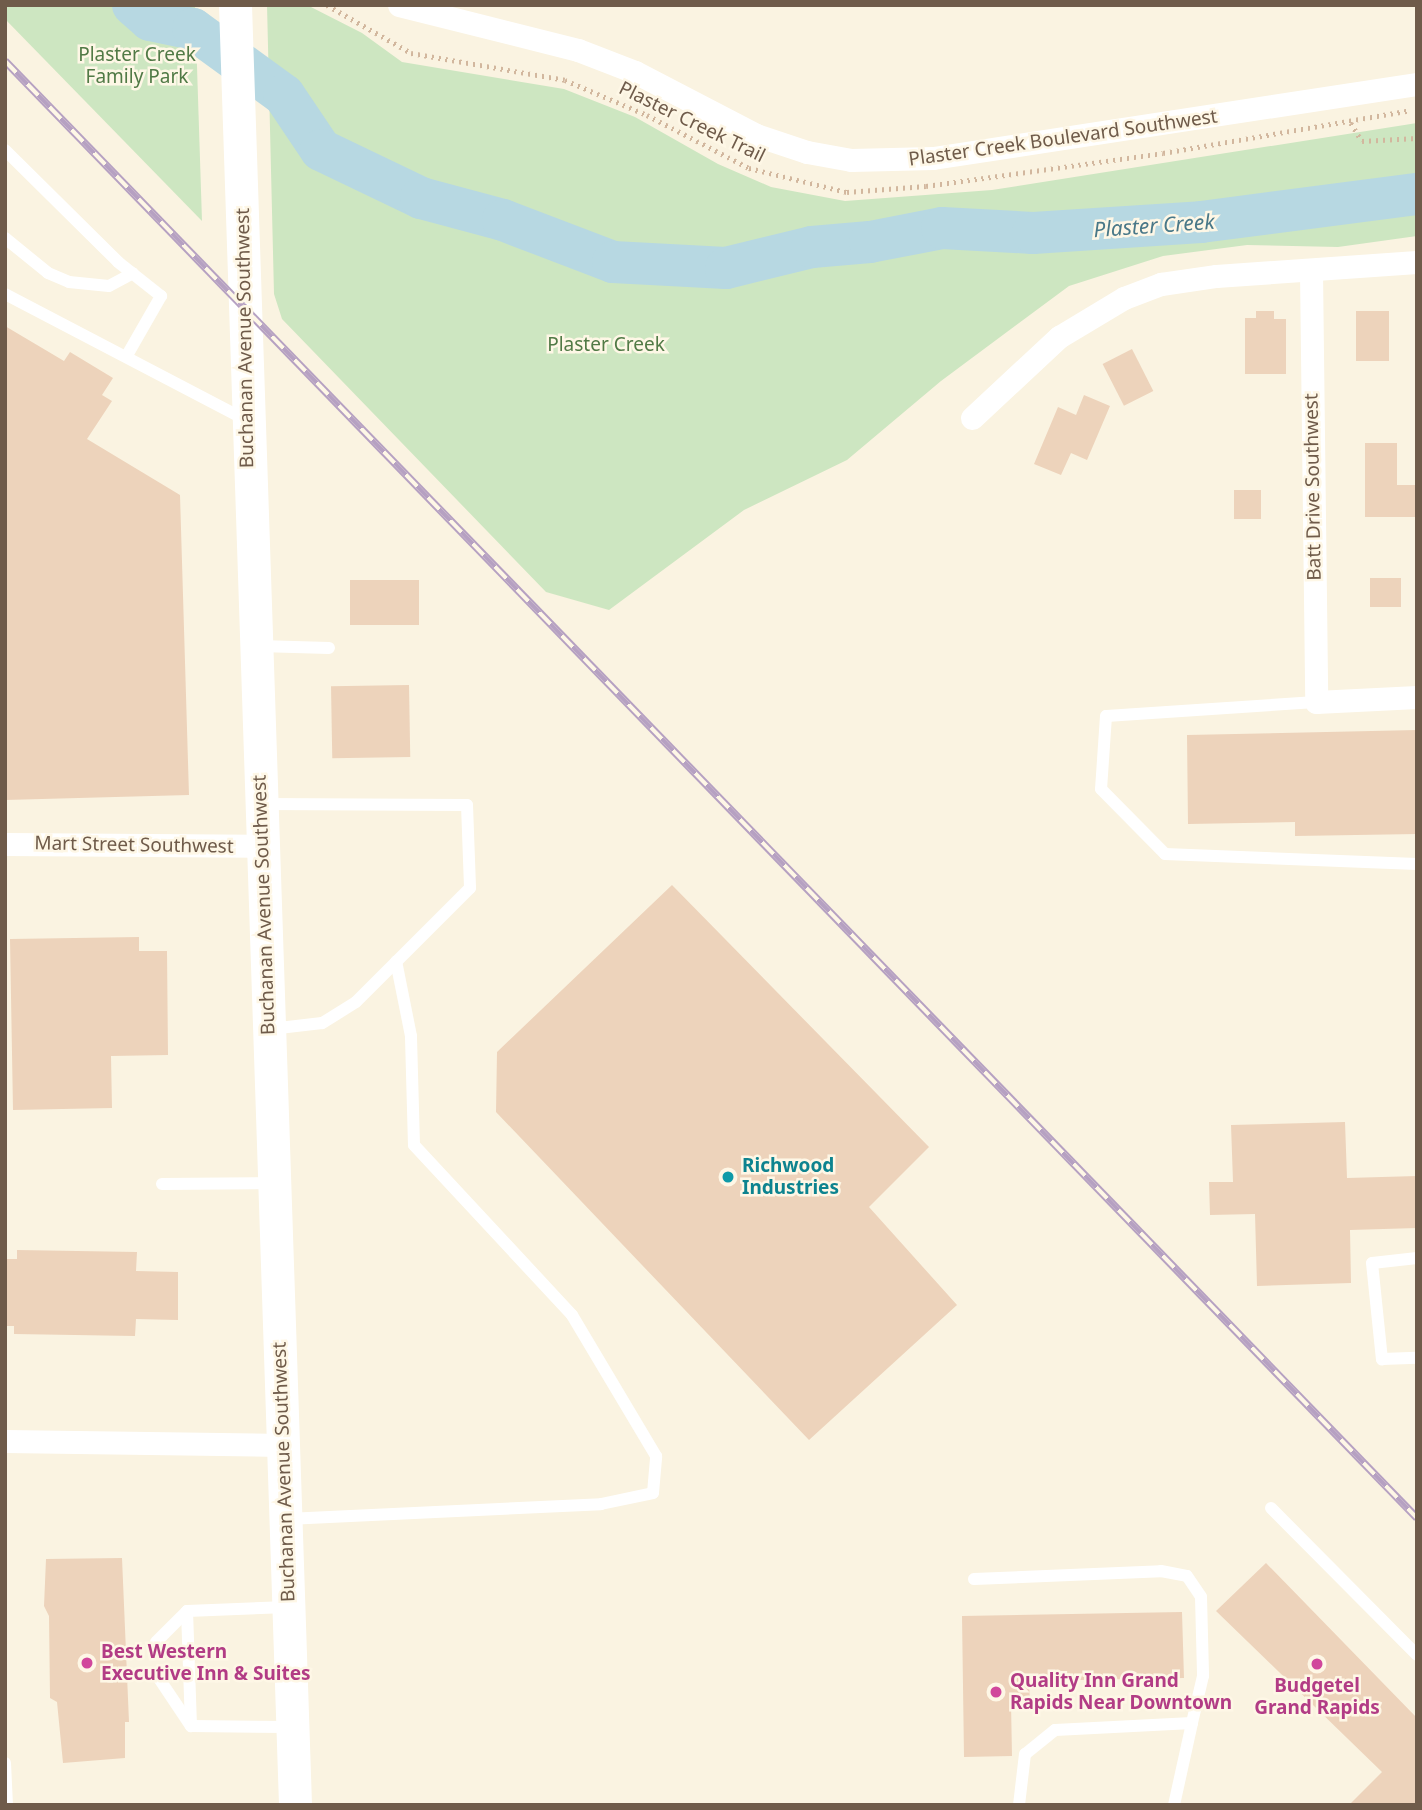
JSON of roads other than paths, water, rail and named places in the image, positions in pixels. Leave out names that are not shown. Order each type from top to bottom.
[{"type":"street","name":"Buchanan Avenue Southwest","points":[[235,5],[295,1805]]},
{"type":"street","name":"Plaster Creek Boulevard Southwest","points":[[399,5],[578,50],[635,72],[757,135],[807,152],[862,161],[933,159],[1417,84]]},
{"type":"street","points":[[972,418],[1034,357],[1124,298],[1161,284],[1216,276],[1417,262]]},
{"type":"street","name":"Batt Drive Southwest","points":[[1311,271],[1316,702]]},
{"type":"street","points":[[1316,702],[1417,697]]},
{"type":"street","name":"Mart Street Southwest","points":[[5,844],[262,846]]},
{"type":"street","points":[[5,1441],[283,1445]]},
{"type":"lane","points":[[5,150],[133,273],[161,296],[126,358]]},
{"type":"lane","points":[[5,238],[48,273],[69,282],[109,286],[133,273]]},
{"type":"lane","points":[[5,294],[247,420]]},
{"type":"lane","points":[[255,646],[329,648]]},
{"type":"lane","points":[[1316,702],[1106,716],[1101,789],[1165,853],[1417,864]]},
{"type":"lane","points":[[261,804],[467,805],[470,888],[356,1002],[322,1023],[269,1029]]},
{"type":"lane","points":[[285,1519],[601,1504],[653,1493],[656,1456],[572,1315],[414,1145],[411,1036],[396,961]]},
{"type":"lane","points":[[162,1184],[274,1183]]},
{"type":"lane","points":[[1417,1258],[1372,1263],[1382,1359],[1417,1358]]},
{"type":"lane","points":[[1271,1508],[1417,1656]]},
{"type":"lane","points":[[974,1579],[1161,1571],[1187,1576],[1201,1597],[1203,1676],[1174,1805]]},
{"type":"lane","points":[[156,1642],[187,1611],[288,1607]]},
{"type":"lane","points":[[187,1611],[191,1726]]},
{"type":"lane","points":[[156,1674],[191,1726]]},
{"type":"lane","points":[[1018,1805],[1025,1754],[1055,1731],[1192,1723]]},
{"type":"lane","points":[[191,1726],[292,1727]]},
{"type":"lane","points":[[5,1763],[7,1805]]},
{"type":"waterway","name":"Plaster Creek","points":[[133,5],[150,20],[193,29],[284,95],[321,150],[421,198],[503,220],[613,262],[726,268],[812,247],[870,242],[942,228],[1033,233],[1201,222],[1417,194]]},
{"type":"railway","points":[[5,61],[1417,1518]]},
{"type":"place","name":"Richwood Industries","points":[[728,1177]]},
{"type":"place","name":"Best Western Executive Inn & Suites","points":[[87,1663]]},
{"type":"place","name":"Budgetel Grand Rapids","points":[[1317,1664]]},
{"type":"place","name":"Quality Inn Grand Rapids Near Downtown","points":[[996,1692]]},
{"type":"park label","name":"Plaster Creek Family Park","points":[[137,66]]}]
